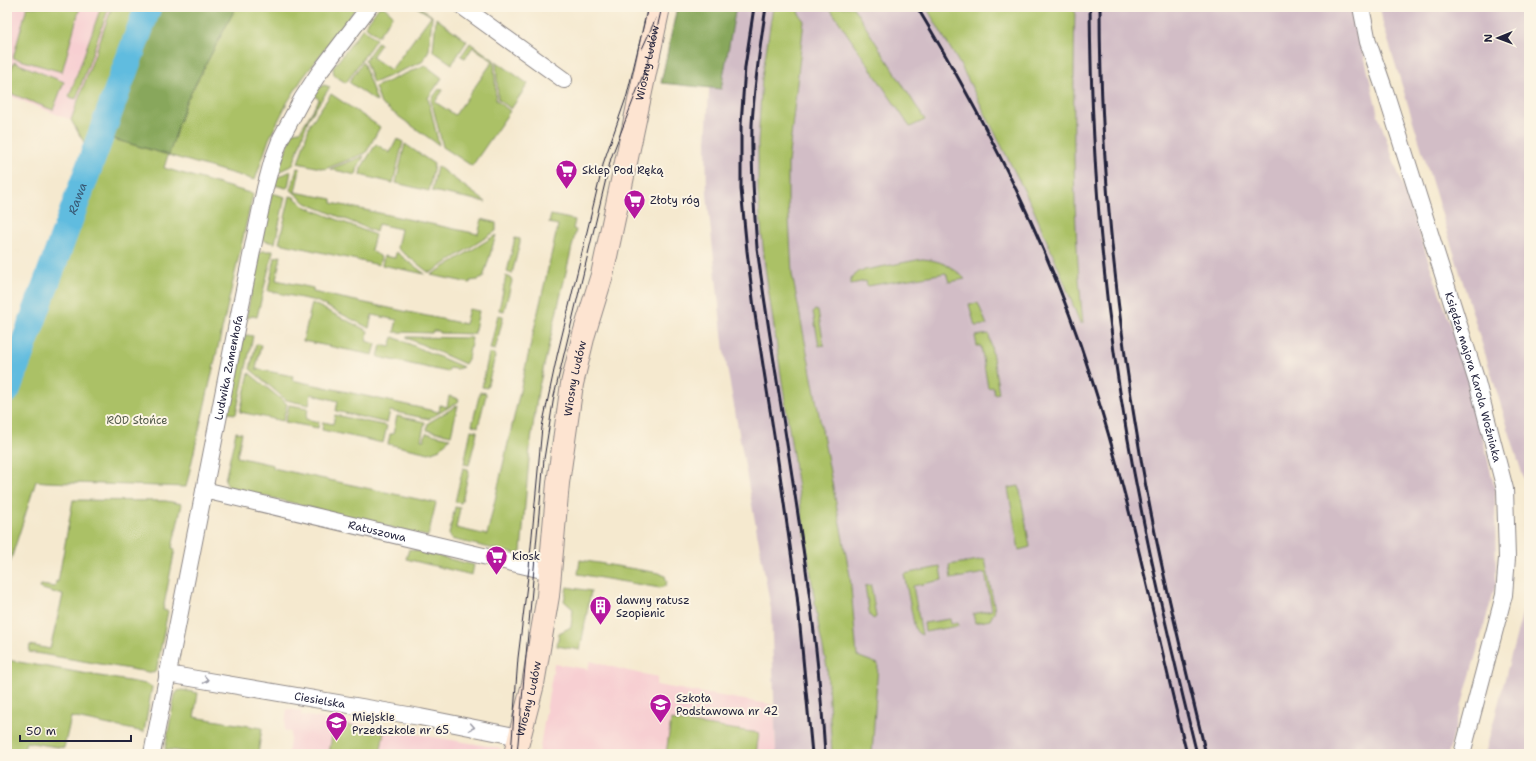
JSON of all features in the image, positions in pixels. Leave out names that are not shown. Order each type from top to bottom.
[{"type":"street","name":"Ludwika Zamenhofa","points":[[152,754],[261,207],[272,162],[281,138],[299,104],[319,73],[369,7]]},
{"type":"street","points":[[463,7],[564,80]]},
{"type":"street","name":"Wiosny Ludów","points":[[517,745],[536,669],[551,572],[558,483],[572,384],[580,348],[605,264],[659,7]]},
{"type":"street","name":"Księdza majora Karola Woźniaka","points":[[1361,7],[1368,42],[1385,91],[1477,382],[1505,489],[1507,558],[1504,595],[1462,754]]},
{"type":"street","name":"Ratuszowa","points":[[204,490],[551,572]]},
{"type":"street","name":"Ciesielska","points":[[167,674],[420,717],[517,745]]},
{"type":"shaded area","points":[[7,7],[112,7],[71,120],[7,95]]},
{"type":"shaded area","points":[[727,7],[1353,7],[1378,115],[1467,372],[1495,490],[1496,583],[1448,754],[776,754],[771,609],[724,351],[707,195],[706,142],[709,91]]},
{"type":"shaded area","points":[[1380,7],[1529,7],[1529,754],[1485,754],[1527,595],[1526,486],[1383,24]]},
{"type":"shaded area","name":"Szkoła Podstawowa nr 42","points":[[590,661],[658,677],[656,685],[774,705],[776,754],[539,753],[554,664],[588,669]]},
{"type":"shaded area","name":"Miejskie Przedszkole nr 65","points":[[287,709],[302,711],[301,715],[500,748],[501,754],[288,754],[291,732],[284,730]]},
{"type":"green space","points":[[27,7],[80,7],[62,72],[13,58]]},
{"type":"green space","points":[[101,7],[109,7],[76,99],[69,97]]},
{"type":"green space","name":"ROD Słońce","points":[[112,7],[160,7],[110,138],[168,155],[164,168],[253,194],[186,487],[36,481],[7,572],[7,362],[85,144],[71,120]]},
{"type":"green space","points":[[160,7],[236,7],[185,104],[169,155],[110,138]]},
{"type":"green space","points":[[236,7],[357,7],[302,79],[287,103],[269,139],[255,180],[168,155],[185,104]]},
{"type":"green space","points":[[379,7],[384,7],[393,15],[378,36],[365,26]]},
{"type":"green space","points":[[417,7],[420,7],[432,16],[429,50],[422,62],[373,83],[365,60],[378,42],[381,44],[372,57],[391,70],[431,16]]},
{"type":"green space","points":[[677,7],[736,7],[721,89],[661,83]]},
{"type":"green space","points":[[773,7],[799,7],[798,12],[804,21],[788,163],[788,199],[792,274],[850,576],[857,656],[878,664],[872,754],[832,754],[827,667],[819,629],[765,267],[758,194],[758,143],[762,78]]},
{"type":"green space","points":[[829,7],[853,7],[925,120],[910,127]]},
{"type":"green space","points":[[926,7],[1075,7],[1075,205],[1079,284],[1083,323],[1080,323],[1032,206],[962,68]]},
{"type":"green space","points":[[436,18],[467,41],[452,64],[433,51]]},
{"type":"green space","points":[[363,28],[376,39],[346,83],[334,75],[333,68]]},
{"type":"green space","points":[[470,43],[494,60],[496,100],[510,111],[472,166],[443,147],[431,100],[439,89],[443,90],[435,102],[455,115],[493,61],[473,47],[465,58],[461,56]]},
{"type":"green space","points":[[496,61],[528,84],[511,109],[498,99]]},
{"type":"green space","points":[[14,62],[64,82],[53,110],[7,92],[7,80]]},
{"type":"green space","points":[[363,62],[377,102],[349,82]]},
{"type":"green space","points":[[425,65],[442,78],[428,98],[439,145],[381,104],[375,87]]},
{"type":"green space","points":[[324,85],[330,87],[308,120],[293,165],[278,172],[292,132],[300,131],[319,100],[314,94],[318,88]]},
{"type":"green space","points":[[331,94],[380,127],[366,153],[325,169],[298,163],[310,124]]},
{"type":"green space","points":[[397,139],[403,142],[393,183],[360,175],[361,168],[376,144],[390,153]]},
{"type":"green space","points":[[405,144],[434,164],[429,191],[396,183]]},
{"type":"green space","points":[[364,156],[358,167],[356,175],[330,169]]},
{"type":"green space","points":[[437,166],[486,202],[432,191]]},
{"type":"green space","points":[[297,168],[300,169],[295,192],[332,199],[332,203],[478,234],[482,219],[496,223],[496,231],[432,272],[428,272],[397,248],[401,229],[378,224],[376,232],[306,203],[291,190]]},
{"type":"green space","points":[[291,171],[288,187],[286,188],[274,185],[276,178]]},
{"type":"green space","points":[[272,193],[285,197],[275,243],[262,239]]},
{"type":"green space","points":[[290,196],[294,197],[304,206],[375,235],[371,250],[381,257],[379,265],[279,243]]},
{"type":"green space","points":[[551,215],[575,220],[573,229],[576,230],[538,391],[530,447],[521,552],[516,554],[451,539],[449,534],[455,507],[460,508],[456,528],[487,535],[558,225],[549,223]]},
{"type":"green space","points":[[496,235],[483,278],[470,281],[470,283],[431,275]]},
{"type":"green space","points":[[515,238],[520,239],[520,242],[512,274],[507,272]]},
{"type":"green space","points":[[262,251],[273,251],[257,317],[252,316],[246,319],[259,253]]},
{"type":"green space","points":[[396,252],[425,274],[382,265],[384,256],[395,258]]},
{"type":"green space","points":[[281,256],[276,280],[313,288],[313,292],[465,324],[469,309],[479,311],[474,334],[439,333],[439,331],[433,331],[432,333],[394,332],[397,320],[372,315],[369,328],[316,301],[268,291],[275,257]]},
{"type":"green space","points":[[922,259],[945,264],[965,279],[949,282],[946,273],[867,286],[866,281],[851,284],[851,278],[860,271]]},
{"type":"green space","points":[[506,276],[511,278],[512,281],[504,311],[499,310]]},
{"type":"green space","points":[[312,303],[368,331],[366,341],[376,344],[373,355],[303,341]]},
{"type":"green space","points":[[978,303],[987,325],[975,326],[969,304]]},
{"type":"green space","points":[[815,310],[818,311],[824,345],[819,346],[813,312]]},
{"type":"green space","points":[[498,315],[503,316],[503,318],[495,350],[490,349]]},
{"type":"green space","points":[[989,334],[999,393],[994,394],[993,387],[988,388],[981,346],[977,346],[975,336]]},
{"type":"green space","points":[[242,336],[253,336],[236,414],[228,413],[227,411]]},
{"type":"green space","points":[[393,337],[463,367],[457,369],[449,368],[448,372],[378,357],[381,345],[390,347]]},
{"type":"green space","points":[[407,337],[472,338],[468,359],[465,364]]},
{"type":"green space","points":[[256,344],[261,345],[256,369],[293,376],[292,380],[439,412],[440,405],[447,407],[449,396],[459,399],[458,402],[429,419],[390,411],[387,423],[336,411],[338,401],[311,394],[309,405],[286,400],[250,369]]},
{"type":"green space","points":[[489,353],[494,354],[495,357],[487,388],[482,387]]},
{"type":"green space","points":[[249,373],[287,404],[283,421],[240,412]]},
{"type":"green space","points":[[480,392],[486,393],[486,395],[478,427],[472,425]]},
{"type":"green space","points":[[289,405],[308,408],[306,419],[319,422],[318,428],[285,422]]},
{"type":"green space","points":[[458,405],[451,435],[427,430],[428,423]]},
{"type":"green space","points":[[335,415],[387,426],[383,443],[322,430],[323,422],[333,424]]},
{"type":"green space","points":[[397,416],[425,422],[421,440],[424,440],[426,433],[450,438],[440,449],[429,453],[388,444],[390,434],[393,434]]},
{"type":"green space","points":[[471,430],[477,431],[477,433],[469,465],[464,464]]},
{"type":"green space","points":[[236,432],[242,433],[237,457],[273,465],[273,468],[436,503],[428,536],[228,487],[225,480]]},
{"type":"green space","points":[[463,468],[468,469],[469,472],[461,503],[455,502]]},
{"type":"green space","points":[[1019,486],[1030,547],[1019,550],[1008,488]]},
{"type":"green space","points":[[73,500],[166,501],[182,504],[172,548],[175,549],[163,610],[168,611],[157,667],[154,673],[29,652],[30,645],[50,649],[63,595],[39,588],[40,585],[55,587],[56,581],[58,582]]},
{"type":"green space","points":[[409,549],[474,565],[472,575],[406,559]]},
{"type":"green space","points":[[985,559],[995,610],[990,620],[975,623],[973,614],[992,610],[985,573],[951,579],[949,565]]},
{"type":"green space","points":[[580,560],[659,573],[665,576],[667,582],[665,586],[660,588],[578,574]]},
{"type":"green space","points":[[940,567],[942,580],[913,586],[922,635],[915,629],[904,574]]},
{"type":"green space","points":[[871,585],[876,617],[874,619],[870,616],[865,586]]},
{"type":"green space","points":[[567,587],[591,591],[580,650],[557,646],[559,633],[571,627],[573,609],[564,601]]},
{"type":"green space","points":[[950,619],[951,624],[958,623],[958,626],[925,632],[924,623]]},
{"type":"green space","points":[[7,660],[146,684],[152,687],[144,732],[71,717],[64,748],[26,742],[22,754],[7,754]]},
{"type":"green space","points":[[182,690],[198,693],[194,717],[262,728],[258,754],[197,754],[165,749],[175,695],[178,691]]},
{"type":"green space","points":[[671,720],[759,733],[756,754],[666,754]]},
{"type":"green space","points":[[334,723],[384,732],[380,754],[329,754]]},
{"type":"waterway","name":"Rawa","points":[[7,390],[148,7]]},
{"type":"tram line","points":[[511,754],[518,658],[529,568],[542,427],[557,356],[604,161],[627,95],[648,7]]},
{"type":"tram line","points":[[517,754],[544,459],[554,396],[611,158],[651,54],[662,7]]},
{"type":"tram line","points":[[642,49],[656,18]]},
{"type":"railway","points":[[754,7],[745,67],[741,125],[741,189],[754,308],[797,595],[812,754]]},
{"type":"railway","points":[[766,7],[759,51],[752,125],[752,171],[757,248],[805,563],[820,690],[825,754]]},
{"type":"railway","points":[[917,7],[968,95],[1015,187],[1036,233],[1075,329],[1105,423],[1131,517],[1187,754]]},
{"type":"railway","points":[[1090,7],[1096,180],[1108,309],[1114,352],[1130,453],[1150,554],[1197,754]]},
{"type":"railway","points":[[1100,7],[1106,179],[1124,351],[1142,465],[1156,538],[1206,754]]},
{"type":"place","name":"Sklep Pod Ręką","points":[[567,190]]},
{"type":"place","name":"Złoty róg","points":[[635,220]]},
{"type":"place","name":"Kiosk","points":[[496,576]]},
{"type":"place","name":"dawny ratusz Szopienic","points":[[600,626]]},
{"type":"place","name":"Szkoła Podstawowa nr 42","points":[[660,724]]},
{"type":"place","name":"Miejskie Przedszkole nr 65","points":[[337,742]]}]
